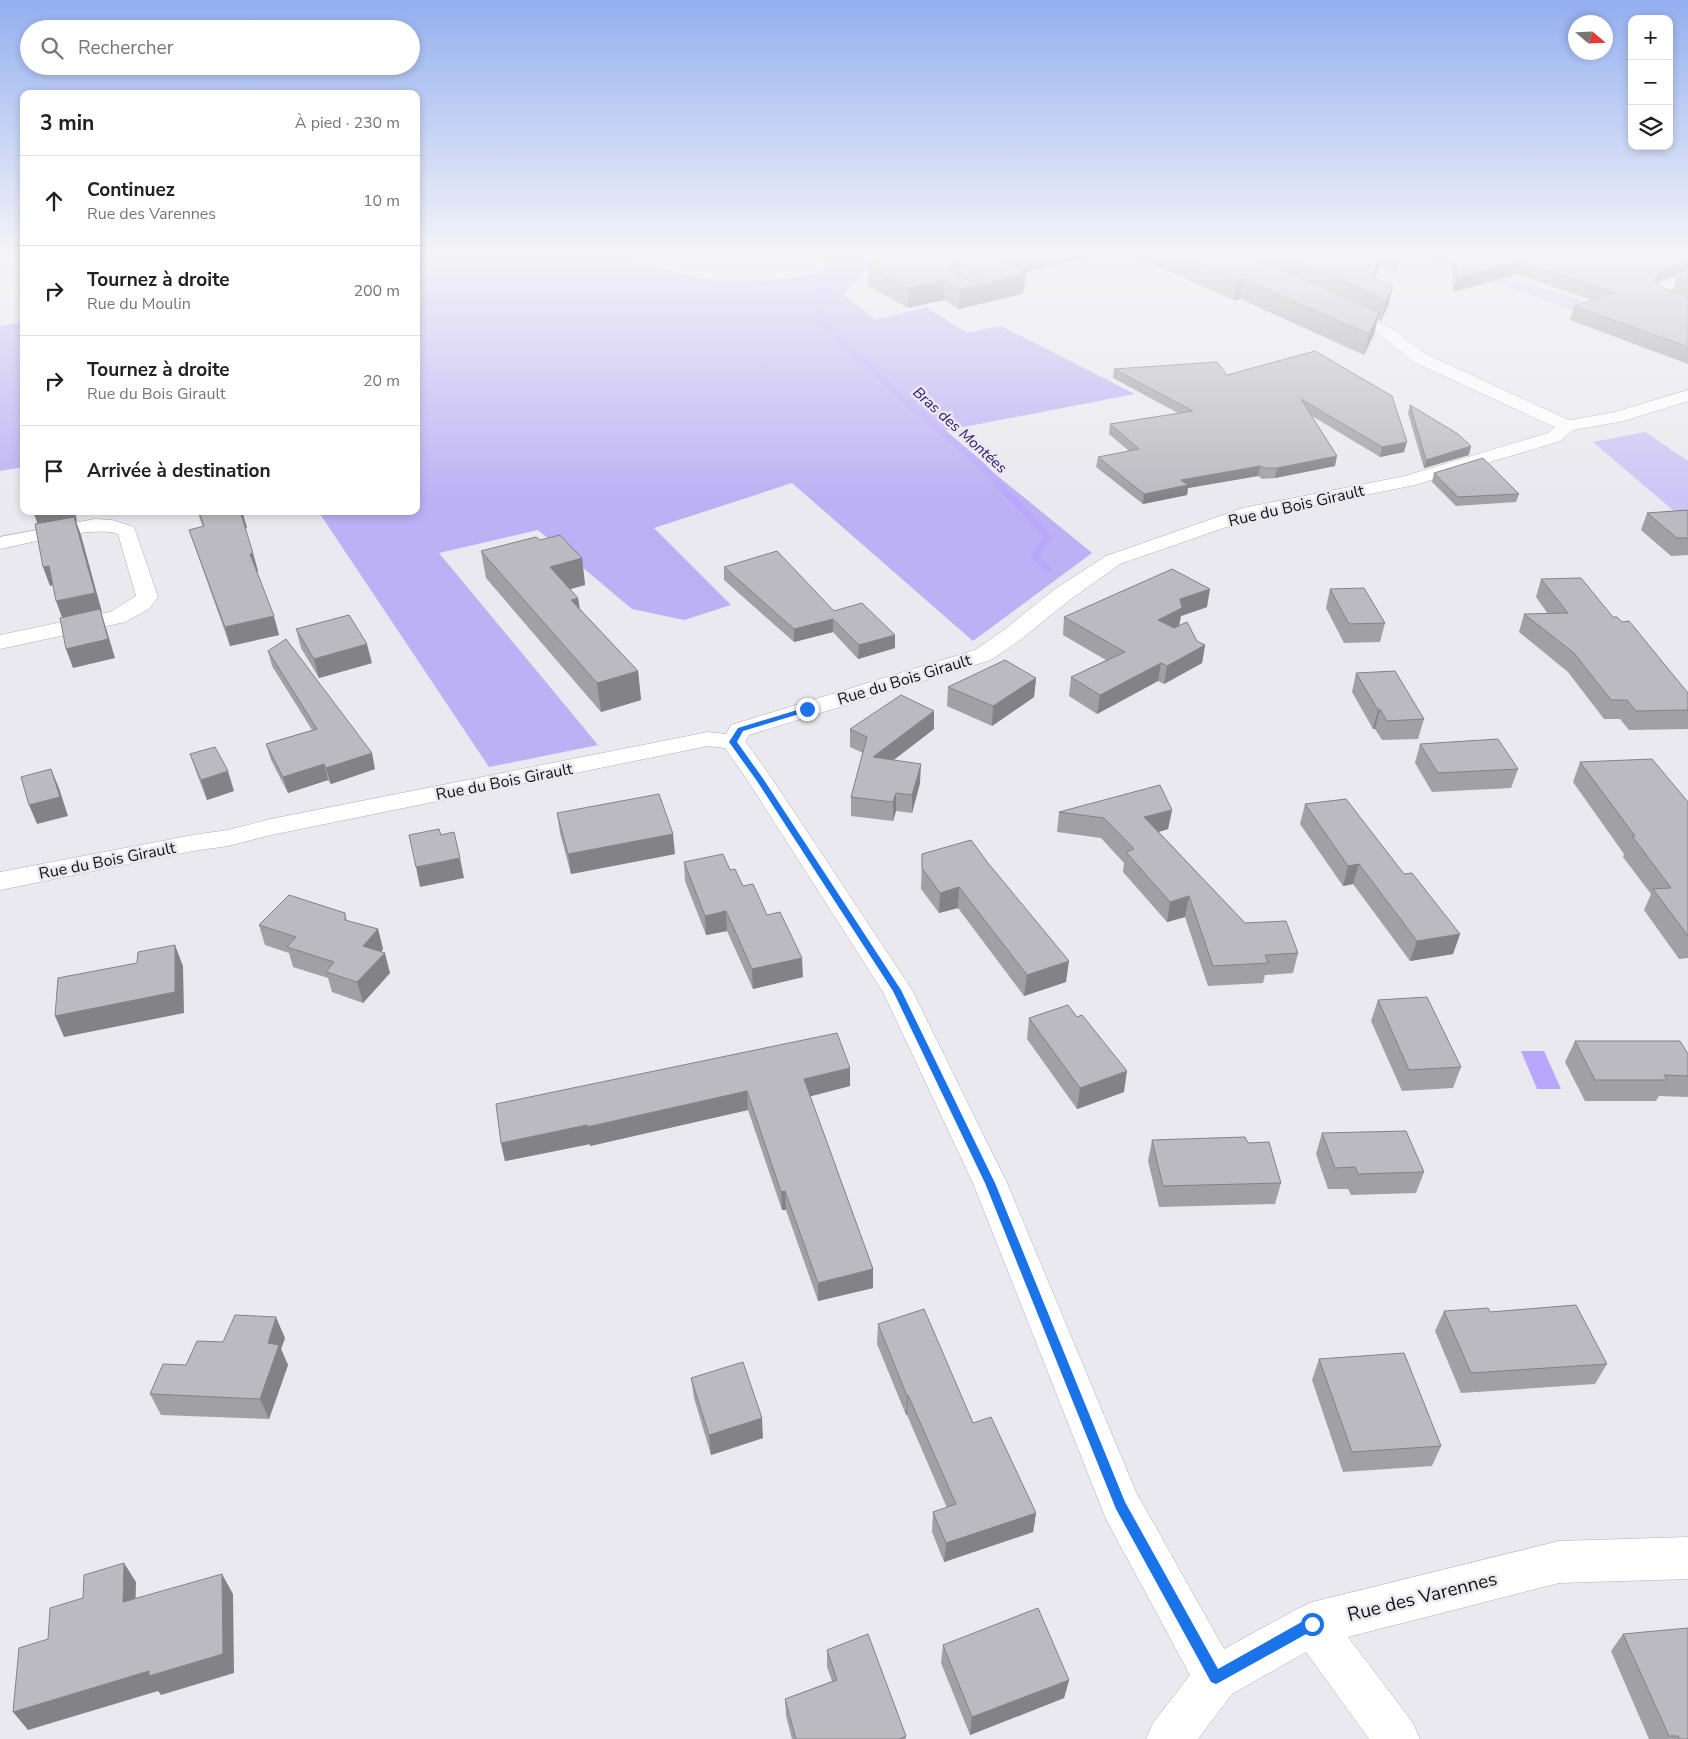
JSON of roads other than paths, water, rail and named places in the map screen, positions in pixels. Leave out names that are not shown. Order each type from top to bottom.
[{"type":"street","points":[[1391,337],[1420,358],[1567,426]]},
{"type":"street","name":"Rue du Bois Girault","points":[[0,881],[193,843],[228,838],[271,827],[708,739],[733,742],[740,730],[984,655],[1063,594],[1113,560],[1250,512],[1408,481],[1554,437],[1567,426],[1618,417],[1688,396]]},
{"type":"street","points":[[0,543],[95,525],[111,525],[121,528],[127,531],[148,597],[141,604],[118,617],[0,642]]},
{"type":"street","points":[[733,742],[760,780],[897,990],[990,1183],[1120,1505],[1216,1678]]},
{"type":"street","name":"Rue des Varennes","points":[[1169,1739],[1216,1678],[1312,1624],[1559,1562],[1688,1558]]},
{"type":"street","points":[[1312,1624],[1397,1739]]},
{"type":"waterway","name":"Bras des Montées","points":[[837,337],[895,392],[980,464],[1048,537],[1034,556],[1049,570]]}]
